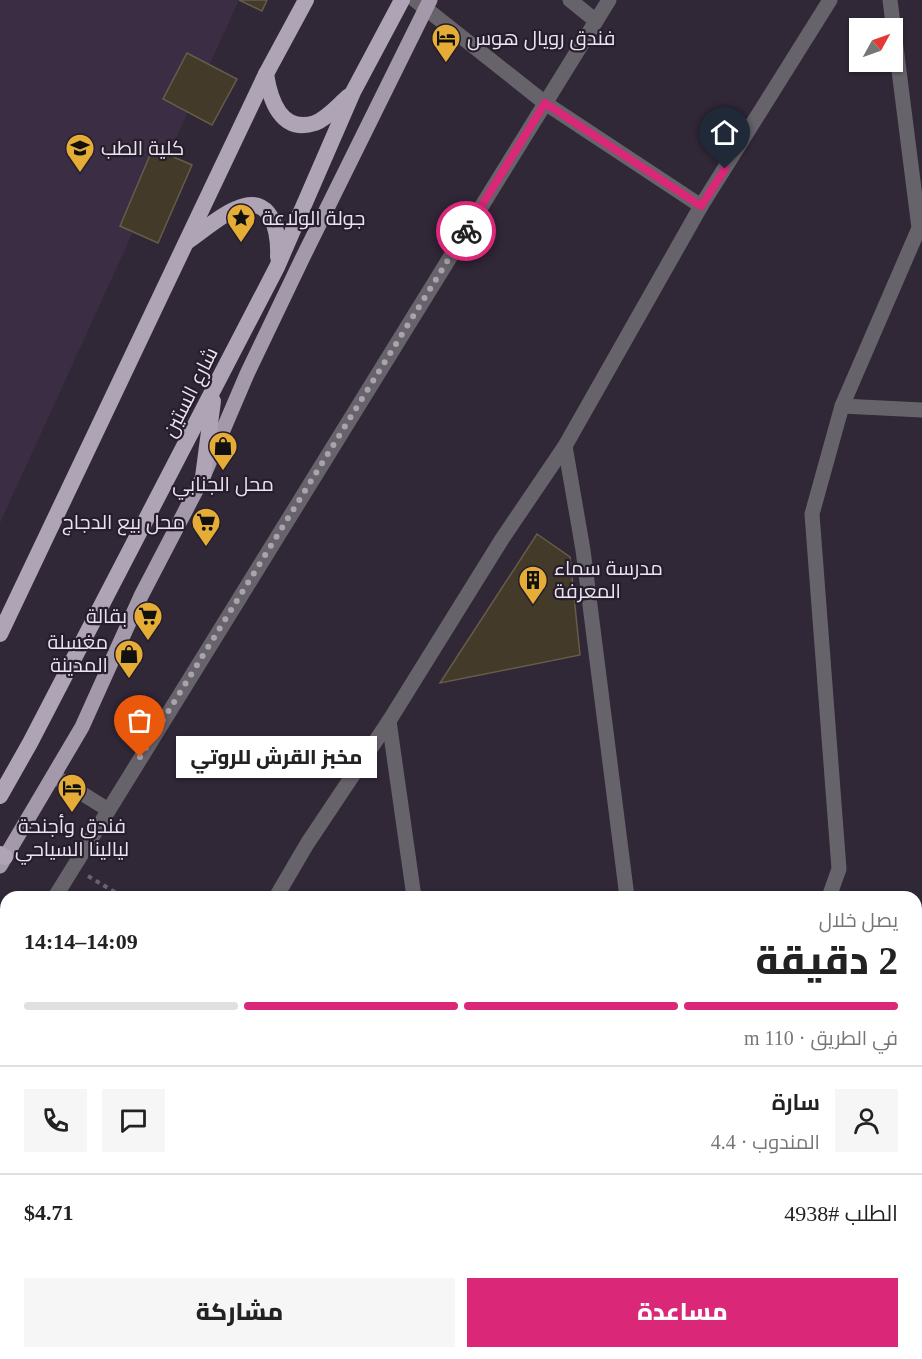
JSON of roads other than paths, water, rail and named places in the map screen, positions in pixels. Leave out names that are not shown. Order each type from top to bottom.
[{"type":"highway","points":[[0,634],[266,75],[306,0]]},
{"type":"highway","name":"شارع الستين","points":[[0,796],[215,390],[277,267],[353,92],[402,0]]},
{"type":"highway","points":[[266,75],[269,95],[277,113],[293,124],[316,122],[353,92]]},
{"type":"highway","points":[[188,241],[236,208],[261,207],[271,215],[277,229],[277,267]]},
{"type":"highway","points":[[203,477],[215,390]]},
{"type":"main road","points":[[2,859],[82,727],[141,596],[203,477],[277,311],[424,3]]},
{"type":"street","points":[[570,0],[596,21]]},
{"type":"street","points":[[59,891],[107,809],[609,0]]},
{"type":"street","points":[[280,891],[307,844],[389,721],[502,539],[565,446],[701,206],[830,0]]},
{"type":"street","points":[[831,891],[838,869],[812,514],[842,406],[919,228],[890,0]]},
{"type":"street","points":[[424,3],[545,103],[701,206]]},
{"type":"street","points":[[842,406],[922,410]]},
{"type":"street","points":[[565,446],[583,550],[626,891]]},
{"type":"street","points":[[389,721],[413,891]]},
{"type":"street","points":[[54,776],[107,809]]},
{"type":"place","name":"فندق رويال هوس","points":[[446,64]]},
{"type":"place","name":"كلية الطب","points":[[80,174]]},
{"type":"place","name":"جولة الولاعة","points":[[241,244]]},
{"type":"place","name":"محل الجنابي","points":[[223,472]]},
{"type":"place","name":"محل بيع الدجاج","points":[[206,548]]},
{"type":"place","name":"مدرسة سماء المعرفة","points":[[533,606]]},
{"type":"place","name":"بقالة","points":[[148,642]]},
{"type":"place","name":"مغسلة المدينة","points":[[129,680]]},
{"type":"place","name":"مخبز القرش للروتي","points":[[140,757]]},
{"type":"place","name":"فندق وأجنحة ليالينا السياحي","points":[[72,814]]}]
